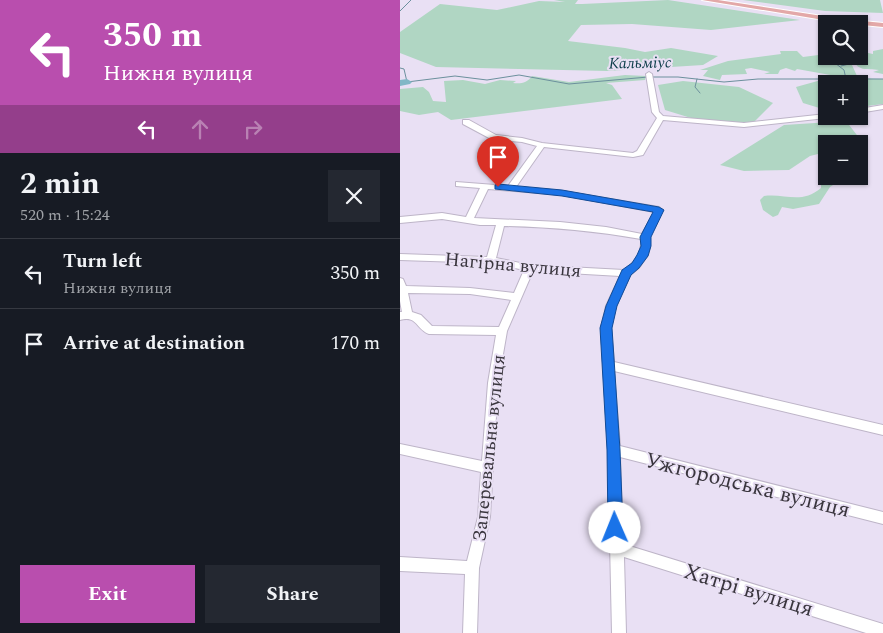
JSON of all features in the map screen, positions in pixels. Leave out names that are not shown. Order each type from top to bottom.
[{"type":"main road","points":[[706,0],[842,21],[883,23]]},
{"type":"main road","points":[[720,0],[842,19],[883,23]]},
{"type":"street","points":[[649,77],[656,112],[661,118],[744,124],[818,117]]},
{"type":"street","points":[[868,110],[883,108]]},
{"type":"street","points":[[466,122],[494,137],[522,140],[542,145],[637,155],[661,118]]},
{"type":"street","points":[[511,188],[542,145]]},
{"type":"street","points":[[459,184],[562,193],[659,210],[646,237],[646,246],[642,256],[636,266],[626,273],[611,306],[606,328],[614,450],[619,633]]},
{"type":"street","points":[[469,220],[485,186]]},
{"type":"street","name":"Нагірна вулиця","points":[[400,220],[442,216],[480,222],[579,227],[646,237]]},
{"type":"street","points":[[491,260],[501,222]]},
{"type":"street","name":"Нагірна вулиця","points":[[400,258],[491,260],[530,268],[626,273]]},
{"type":"street","name":"Заперевальна вулиця","points":[[470,633],[472,568],[484,517],[493,383],[502,331],[530,268]]},
{"type":"street","points":[[502,331],[429,330],[417,318],[404,315],[402,285],[517,297]]},
{"type":"street","points":[[608,365],[883,430]]},
{"type":"street","points":[[400,449],[487,468]]},
{"type":"street","name":"Ужгородська вулиця","points":[[614,450],[883,518]]},
{"type":"street","name":"Хатрі вулиця","points":[[616,548],[883,631]]},
{"type":"street","points":[[400,564],[472,568]]},
{"type":"green space","points":[[554,0],[578,0],[575,4],[582,4],[668,0],[800,20],[711,30],[632,24],[581,25],[568,41],[645,52],[671,48],[718,56],[703,65],[607,71],[436,67],[400,53],[400,32],[440,4],[497,10],[539,1],[565,2]]},
{"type":"green space","points":[[743,0],[880,0],[883,13],[825,11]]},
{"type":"green space","points":[[883,49],[883,74],[873,72],[879,70],[863,69],[857,65],[868,65],[868,53],[873,54],[873,51]]},
{"type":"green space","points":[[780,51],[797,51],[803,57],[818,55],[818,65],[852,65],[857,75],[830,75],[797,69],[795,71],[786,68],[780,70],[778,74],[764,74],[770,72],[751,68],[745,69],[747,74],[722,75],[720,80],[703,76],[708,70],[700,70],[728,61],[781,54]]},
{"type":"green space","points":[[625,75],[646,76],[645,80],[606,83],[612,85],[622,99],[451,120],[438,112],[419,115],[400,111],[400,89],[423,87],[429,92],[433,101],[446,102],[444,81],[463,80],[485,84],[500,80],[516,81],[513,83],[519,83],[526,82],[532,76],[569,82]]},
{"type":"green space","points":[[868,78],[883,79],[883,104],[868,106]]},
{"type":"green space","points":[[683,81],[739,87],[773,103],[750,126],[691,118],[665,110],[658,85]]},
{"type":"green space","points":[[818,81],[818,108],[803,103],[796,87]]},
{"type":"green space","points":[[818,123],[818,125],[849,125],[857,135],[818,135],[818,154],[810,156],[789,170],[744,171],[720,165],[784,125]]},
{"type":"green space","points":[[821,185],[833,185],[819,204],[793,209],[782,207],[778,215],[773,217],[763,210],[760,200],[764,196],[772,195],[807,196],[821,188]]},
{"type":"waterway","points":[[400,11],[411,0]]},
{"type":"waterway","points":[[838,65],[844,70],[845,75]]},
{"type":"waterway","points":[[841,66],[845,65]]},
{"type":"waterway","name":"Кальміус","points":[[400,68],[404,69],[407,82],[455,76],[487,80],[519,75],[569,84],[648,77],[697,79]]},
{"type":"waterway","name":"Кальміус","points":[[697,79],[724,82],[758,79],[818,79]]},
{"type":"waterway","points":[[697,79],[695,87],[700,93]]},
{"type":"waterway","name":"Кальміус","points":[[868,79],[883,79]]},
{"type":"waterway","name":"Кальміус","points":[[400,83],[407,82]]},
{"type":"route","points":[[498,187],[562,193],[659,210],[646,237],[646,246],[642,256],[636,266],[626,273],[611,306],[606,328],[606,352],[614,450],[615,528]]}]
